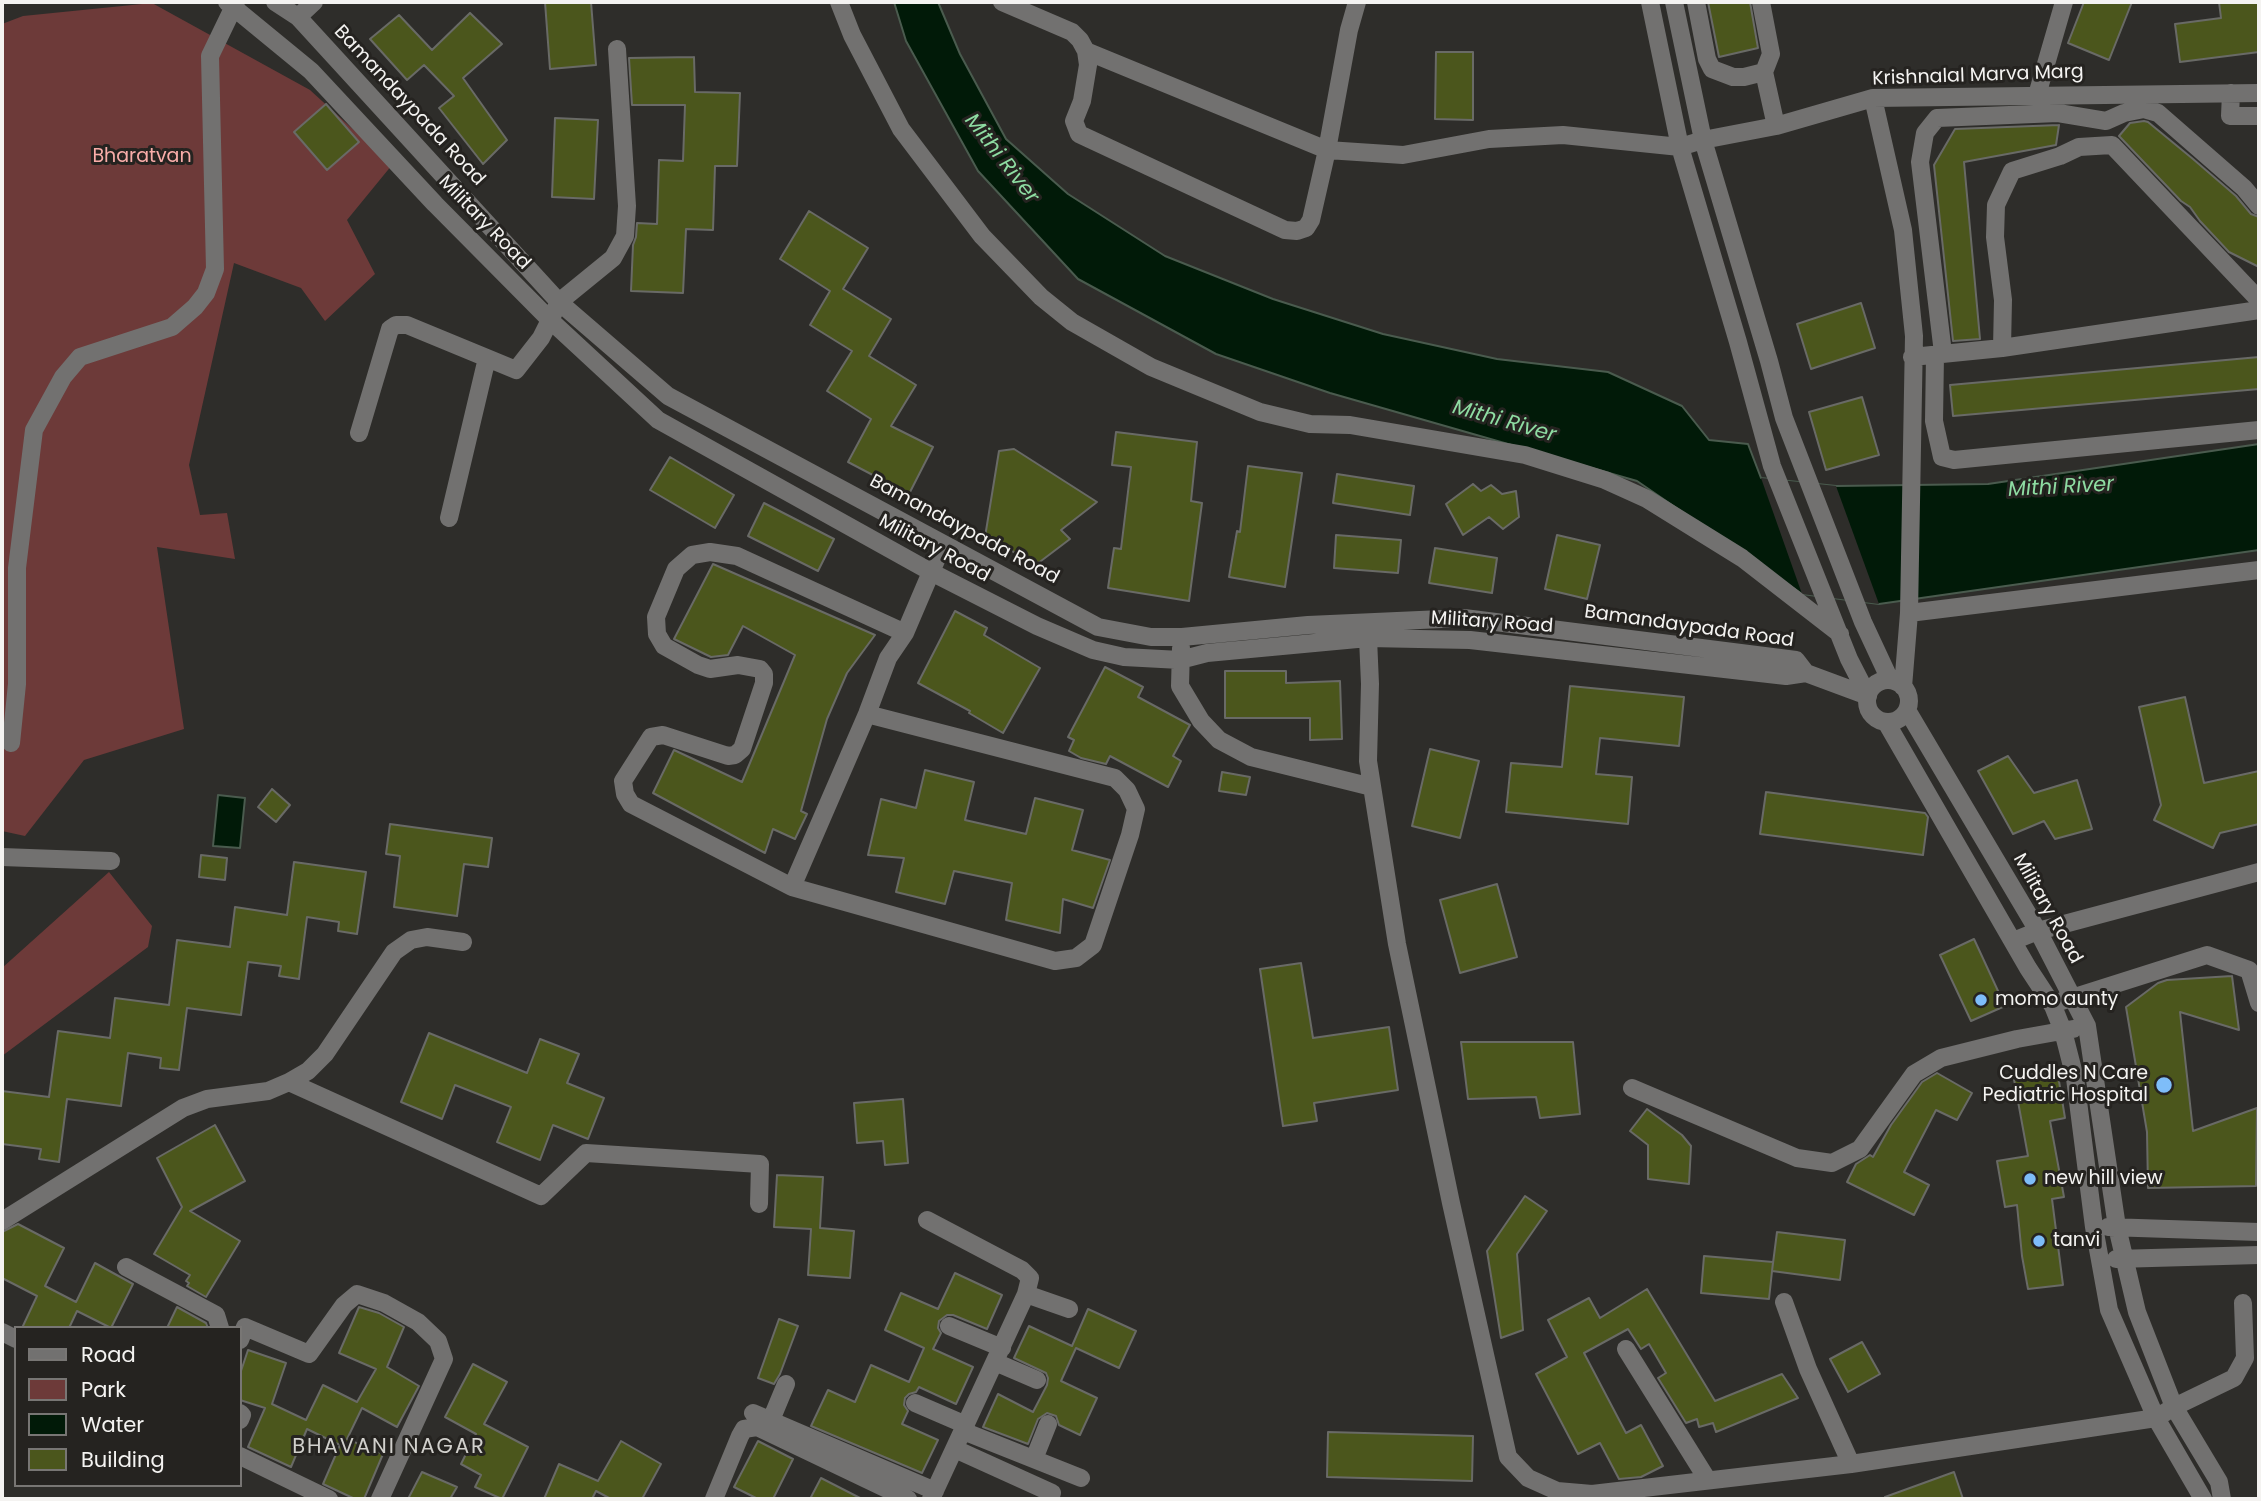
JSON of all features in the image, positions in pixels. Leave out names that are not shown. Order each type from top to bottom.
[{"type":"street","name":"Bamandaypada Road","points":[[275,2],[298,17],[559,302],[668,396],[1098,627],[1151,638],[1308,634],[1464,618],[1556,630],[1688,655],[1796,660],[1806,673],[1868,696]]},
{"type":"street","points":[[298,17],[314,2]]},
{"type":"street","points":[[839,2],[852,35],[901,129],[982,236],[1041,297],[1072,323],[1151,367],[1261,412],[1310,424],[1350,425],[1525,455],[1605,480],[1647,499],[1708,536],[1838,628]]},
{"type":"street","points":[[1002,2],[1072,32],[1080,40],[1086,51],[1088,65],[1074,121],[1079,134],[1285,230],[1297,231],[1306,228],[1311,220],[1357,2]]},
{"type":"street","points":[[1650,2],[1680,147],[1772,466],[1849,659],[1868,696]]},
{"type":"street","points":[[1674,2],[1703,140],[1784,418],[1863,622],[1909,700],[1902,717],[1886,722],[1877,719],[1867,705],[1872,687],[1880,681],[1897,683]]},
{"type":"street","points":[[1696,2],[1707,59],[1712,69],[1733,77],[1764,72]]},
{"type":"street","points":[[1761,2],[1771,54],[1764,72],[1776,126]]},
{"type":"street","points":[[2038,95],[2064,2]]},
{"type":"street","points":[[11,743],[17,684],[17,568],[34,430],[63,377],[80,357],[172,327],[195,307],[206,293],[215,269],[210,56],[232,3]]},
{"type":"street","name":"Military Road","points":[[232,3],[311,71],[550,320],[659,421],[931,572],[1037,626],[1093,650],[1124,656],[1180,660],[1308,634],[1470,640],[1555,649],[1688,655]]},
{"type":"street","points":[[359,433],[390,329],[396,325],[407,325],[516,370],[541,338],[559,302],[613,258],[625,236],[627,206],[617,49]]},
{"type":"street","points":[[1086,51],[1327,150],[1403,155],[1489,139],[1563,135],[1680,147]]},
{"type":"street","points":[[2231,93],[2230,116],[2259,116]]},
{"type":"street","name":"Krishnalal Marva Marg","points":[[1680,147],[1776,126],[1873,98],[2259,93]]},
{"type":"street","points":[[2090,94],[2090,145]]},
{"type":"street","points":[[1873,98],[1903,230],[1914,336],[1909,609],[1897,683]]},
{"type":"street","points":[[2259,206],[2244,188],[2158,113],[2144,109],[2124,113],[2106,121],[2058,113],[1937,118],[1925,133],[1920,162],[1939,354],[1934,421],[1942,457],[1954,460],[2259,430]]},
{"type":"street","points":[[2002,348],[2003,300],[1995,237],[1996,205],[2012,171],[2060,156],[2079,146],[2112,145],[2259,300]]},
{"type":"street","points":[[463,232],[480,215]]},
{"type":"street","points":[[1912,357],[2002,348],[2259,310]]},
{"type":"street","points":[[449,518],[487,358]]},
{"type":"street","points":[[855,530],[868,503]]},
{"type":"street","points":[[792,887],[867,714],[888,658],[905,633],[943,544]]},
{"type":"street","points":[[867,714],[1115,778],[1126,790],[1136,808],[1130,835],[1093,945],[1076,958],[1055,961],[792,887],[631,804],[625,794],[623,781],[650,737],[663,735],[728,756],[735,755],[742,749],[764,683],[764,674],[760,670],[738,665],[710,669],[698,665],[664,646],[657,634],[656,617],[676,569],[692,555],[710,552],[737,555],[905,633]]},
{"type":"street","points":[[1909,609],[2259,570]]},
{"type":"street","points":[[1093,650],[1098,627]]},
{"type":"street","points":[[1555,649],[1556,630]]},
{"type":"street","points":[[1182,637],[1180,686],[1201,721],[1219,740],[1251,757],[1372,787]]},
{"type":"street","points":[[1151,638],[1151,658]]},
{"type":"street","points":[[1368,638],[1368,761],[1397,944],[1448,1190],[1508,1457],[1528,1478],[1551,1495],[1592,1494],[1850,1464],[2156,1418],[2234,1378],[2245,1358],[2243,1303]]},
{"type":"street","name":"Military Road","points":[[1907,710],[2038,931],[2087,1026],[2117,1227],[2137,1312],[2174,1407],[2218,1482],[2222,1499]]},
{"type":"street","points":[[1886,722],[2053,1006],[2063,1031],[2075,1078],[2094,1227],[2109,1310],[2156,1418],[2203,1499]]},
{"type":"street","points":[[2,857],[111,861]]},
{"type":"street","points":[[2013,941],[2038,931],[2259,872]]},
{"type":"street","points":[[2,1221],[183,1108],[207,1099],[268,1091],[308,1071],[325,1054],[394,952],[411,940],[427,937],[463,942]]},
{"type":"street","points":[[2053,1006],[2071,997],[2207,955],[2249,970],[2259,1003]]},
{"type":"street","points":[[1632,1088],[1797,1158],[1832,1163],[1860,1149],[1914,1074],[1941,1058],[2017,1039],[2087,1026]]},
{"type":"street","points":[[289,1082],[541,1196],[586,1153],[760,1164],[759,1204]]},
{"type":"street","points":[[753,1413],[933,1495],[1026,1294],[1030,1278],[1022,1270],[927,1220]]},
{"type":"street","points":[[2094,1227],[2259,1232]]},
{"type":"street","points":[[2235,1231],[2235,1256]]},
{"type":"street","points":[[2100,1260],[2259,1255]]},
{"type":"street","points":[[126,1267],[216,1315],[219,1326]]},
{"type":"street","points":[[242,1335],[245,1327],[309,1354],[344,1305],[357,1294],[384,1303],[418,1322],[438,1340],[444,1359],[380,1499]]},
{"type":"street","points":[[1026,1294],[1069,1309]]},
{"type":"street","points":[[1784,1302],[1808,1369],[1850,1464]]},
{"type":"street","points":[[949,1326],[1037,1380]]},
{"type":"street","points":[[1626,1349],[1707,1479]]},
{"type":"street","points":[[771,1420],[786,1384]]},
{"type":"street","points":[[915,1403],[964,1428],[1081,1478]]},
{"type":"street","points":[[1034,1459],[1048,1424]]},
{"type":"street","points":[[714,1499],[744,1429],[757,1427],[908,1499]]},
{"type":"street","points":[[955,1449],[1052,1493]]},
{"type":"street","points":[[242,1457],[329,1499]]},
{"type":"green space","name":"Bharatvan","points":[[152,3],[310,90],[392,165],[347,220],[375,274],[325,321],[301,288],[234,263],[189,465],[200,515],[227,513],[235,559],[157,547],[184,729],[84,760],[25,836],[2,831],[2,24],[23,16]]},
{"type":"green space","points":[[109,872],[152,926],[148,947],[2,1056],[2,968]]},
{"type":"water","name":"Mithi River","points":[[894,2],[938,2],[960,54],[1006,139],[1068,194],[1165,256],[1273,299],[1383,334],[1497,359],[1608,372],[1682,406],[1709,440],[1748,444],[1761,478],[1836,486],[1988,484],[2259,444],[2259,550],[1879,604],[1802,594],[1637,481],[1330,393],[1216,354],[1078,279],[978,171],[906,41]]},
{"type":"water","points":[[218,795],[245,798],[240,848],[213,846]]},
{"type":"pier","points":[[1761,478],[1836,486],[1879,604],[1802,594]]},
{"type":"building","points":[[545,2],[591,2],[596,65],[550,69]]},
{"type":"building","points":[[1708,2],[1750,2],[1758,48],[1719,57]]},
{"type":"building","points":[[2084,2],[2132,2],[2109,60],[2068,43]]},
{"type":"building","points":[[2219,2],[2259,2],[2259,52],[2180,62],[2175,24],[2221,18]]},
{"type":"building","points":[[470,13],[502,44],[463,78],[507,140],[483,164],[439,108],[454,96],[424,65],[407,80],[370,39],[399,15],[432,50]]},
{"type":"building","points":[[1436,52],[1473,52],[1473,120],[1435,119]]},
{"type":"building","points":[[694,57],[695,92],[740,93],[737,166],[715,166],[713,230],[686,229],[683,293],[631,291],[637,223],[657,224],[659,160],[683,161],[685,105],[632,105],[629,58]]},
{"type":"building","points":[[326,104],[359,142],[327,170],[294,132]]},
{"type":"building","points":[[555,118],[598,120],[594,199],[552,197]]},
{"type":"building","points":[[2144,121],[2236,196],[2251,214],[2259,217],[2259,267],[2229,252],[2190,207],[2181,201],[2119,136],[2130,123]]},
{"type":"building","points":[[2059,125],[2056,145],[1964,162],[1980,339],[1953,341],[1934,165],[1955,129]]},
{"type":"building","points":[[809,211],[868,248],[843,289],[891,319],[869,356],[916,385],[891,426],[933,447],[909,494],[848,462],[871,419],[827,391],[852,351],[810,325],[830,291],[780,259]]},
{"type":"building","points":[[1861,303],[1875,348],[1811,369],[1797,324]]},
{"type":"building","points":[[2259,357],[2259,389],[1953,416],[1950,385]]},
{"type":"building","points":[[1862,397],[1879,455],[1826,470],[1809,412]]},
{"type":"building","points":[[1116,432],[1197,442],[1191,501],[1202,503],[1189,601],[1108,588],[1114,548],[1121,549],[1131,467],[1112,465]]},
{"type":"building","points":[[1014,449],[1097,502],[1061,530],[1070,539],[1037,564],[985,537],[999,451]]},
{"type":"building","points":[[670,457],[734,495],[715,528],[650,490]]},
{"type":"building","points":[[1248,466],[1302,473],[1285,587],[1229,577],[1237,531],[1240,532]]},
{"type":"building","points":[[1337,474],[1414,486],[1410,515],[1333,503]]},
{"type":"building","points":[[1473,484],[1481,491],[1491,485],[1502,494],[1516,491],[1519,517],[1503,529],[1489,517],[1463,535],[1446,504]]},
{"type":"building","points":[[764,503],[834,539],[818,571],[748,536]]},
{"type":"building","points":[[1336,535],[1401,540],[1398,573],[1334,568]]},
{"type":"building","points":[[1557,535],[1600,545],[1587,599],[1545,589]]},
{"type":"building","points":[[1435,548],[1497,558],[1492,593],[1429,583]]},
{"type":"building","points":[[713,564],[875,635],[847,673],[827,719],[801,811],[807,814],[795,839],[773,829],[765,853],[653,793],[674,750],[742,782],[795,655],[743,626],[728,655],[711,657],[674,639]]},
{"type":"building","points":[[955,611],[987,628],[984,635],[1040,668],[1003,733],[969,713],[970,711],[918,683]]},
{"type":"building","points":[[1105,667],[1143,687],[1138,697],[1190,725],[1173,756],[1181,761],[1168,787],[1110,756],[1106,764],[1081,758],[1069,751],[1074,740],[1068,737]]},
{"type":"building","points":[[1225,671],[1286,671],[1286,683],[1340,681],[1342,739],[1310,740],[1310,718],[1225,718]]},
{"type":"building","points":[[1570,686],[1684,697],[1679,746],[1600,738],[1596,774],[1632,777],[1628,824],[1506,812],[1511,763],[1562,767]]},
{"type":"building","points":[[2185,697],[2204,783],[2259,771],[2259,824],[2220,833],[2213,848],[2154,820],[2161,805],[2139,707]]},
{"type":"building","points":[[1430,749],[1479,761],[1460,838],[1412,826]]},
{"type":"building","points":[[2008,756],[2034,793],[2077,780],[2092,829],[2055,839],[2044,821],[2013,834],[1978,771]]},
{"type":"building","points":[[925,770],[974,782],[965,820],[1026,834],[1035,798],[1083,810],[1072,850],[1110,860],[1093,908],[1063,899],[1060,933],[1006,920],[1012,883],[954,871],[945,904],[896,892],[904,858],[868,855],[881,799],[916,808]]},
{"type":"building","points":[[1222,772],[1250,777],[1246,795],[1219,791]]},
{"type":"building","points":[[272,789],[290,805],[276,822],[258,807]]},
{"type":"building","points":[[1766,792],[1925,813],[1928,817],[1923,855],[1760,834]]},
{"type":"building","points":[[390,824],[492,838],[488,867],[464,864],[457,916],[394,907],[400,856],[386,854]]},
{"type":"building","points":[[201,855],[227,858],[225,880],[199,877]]},
{"type":"building","points":[[294,862],[366,872],[357,934],[338,931],[339,922],[307,917],[299,979],[279,976],[281,966],[248,962],[241,1015],[187,1008],[179,1070],[160,1068],[161,1058],[128,1053],[121,1106],[67,1099],[59,1162],[39,1159],[41,1149],[2,1144],[2,1091],[49,1097],[58,1031],[110,1038],[115,998],[169,1005],[177,940],[230,947],[235,907],[287,915]]},
{"type":"building","points":[[1497,884],[1517,957],[1460,973],[1440,900]]},
{"type":"building","points":[[1974,939],[2005,1006],[1971,1021],[1940,955]]},
{"type":"building","points":[[1301,963],[1313,1038],[1389,1027],[1398,1090],[1314,1103],[1317,1121],[1283,1126],[1260,969]]},
{"type":"building","points":[[2232,976],[2239,1030],[2180,1012],[2193,1131],[2257,1108],[2256,1186],[2148,1188],[2147,1132],[2126,1007],[2158,983],[2167,980]]},
{"type":"building","points":[[429,1033],[527,1073],[540,1039],[579,1054],[567,1083],[604,1098],[588,1139],[553,1125],[540,1160],[497,1142],[511,1107],[455,1085],[442,1119],[401,1102]]},
{"type":"building","points":[[1461,1042],[1573,1042],[1580,1114],[1540,1118],[1536,1097],[1468,1099]]},
{"type":"building","points":[[1937,1073],[1972,1093],[1957,1120],[1936,1110],[1904,1172],[1929,1185],[1914,1215],[1847,1182],[1856,1164],[1870,1155],[1873,1157],[1891,1125],[1922,1082]]},
{"type":"building","points":[[2013,1074],[2058,1075],[2065,1118],[2050,1121],[2064,1197],[2052,1199],[2063,1285],[2028,1289],[2017,1205],[2005,1207],[1997,1161],[2028,1156]]},
{"type":"building","points":[[903,1099],[908,1163],[885,1165],[883,1141],[857,1143],[854,1103]]},
{"type":"building","points":[[1647,1109],[1682,1135],[1691,1146],[1689,1184],[1648,1179],[1648,1145],[1630,1131]]},
{"type":"building","points":[[215,1125],[245,1181],[190,1211],[240,1241],[206,1297],[187,1286],[189,1283],[186,1281],[190,1275],[154,1254],[182,1207],[157,1158]]},
{"type":"building","points":[[777,1175],[823,1177],[820,1228],[854,1231],[850,1278],[808,1275],[811,1229],[774,1227]]},
{"type":"building","points":[[1525,1196],[1547,1211],[1517,1254],[1523,1330],[1501,1338],[1487,1251]]},
{"type":"building","points":[[18,1224],[64,1248],[45,1286],[76,1302],[95,1263],[133,1284],[112,1326],[77,1311],[70,1326],[23,1326],[37,1296],[2,1278],[2,1232]]},
{"type":"building","points":[[1777,1232],[1845,1240],[1840,1280],[1772,1271]]},
{"type":"building","points":[[1704,1256],[1773,1262],[1769,1299],[1701,1293]]},
{"type":"building","points":[[955,1273],[1002,1295],[987,1329],[953,1315],[947,1315],[939,1321],[938,1328],[941,1333],[933,1349],[973,1367],[956,1404],[919,1387],[905,1398],[904,1405],[908,1411],[902,1424],[938,1440],[922,1473],[811,1426],[828,1390],[855,1402],[871,1365],[909,1382],[924,1348],[885,1330],[901,1293],[938,1309]]},
{"type":"building","points":[[1647,1289],[1715,1401],[1782,1374],[1798,1398],[1716,1432],[1713,1423],[1699,1427],[1697,1419],[1686,1423],[1658,1378],[1666,1373],[1649,1344],[1641,1349],[1628,1329],[1584,1353],[1626,1433],[1641,1425],[1663,1466],[1641,1477],[1619,1479],[1600,1443],[1578,1454],[1536,1374],[1567,1357],[1548,1320],[1589,1298],[1600,1318]]},
{"type":"building","points":[[177,1307],[207,1326],[168,1326]]},
{"type":"building","points":[[359,1307],[379,1313],[404,1327],[387,1367],[419,1386],[397,1427],[362,1408],[347,1439],[383,1454],[364,1499],[355,1499],[323,1484],[340,1445],[307,1429],[291,1467],[248,1447],[265,1408],[242,1401],[242,1368],[248,1350],[286,1363],[272,1404],[306,1420],[323,1385],[357,1402],[376,1369],[339,1353]]},
{"type":"building","points":[[1088,1309],[1136,1331],[1119,1368],[1076,1348],[1061,1381],[1097,1398],[1080,1435],[1059,1425],[1056,1416],[1047,1413],[1038,1419],[1028,1444],[983,1427],[998,1394],[1033,1412],[1047,1385],[1046,1373],[1014,1358],[1029,1326],[1072,1346]]},
{"type":"building","points":[[779,1319],[798,1326],[774,1384],[758,1378]]},
{"type":"building","points":[[1862,1342],[1880,1374],[1848,1392],[1830,1359]]},
{"type":"building","points":[[473,1364],[507,1382],[484,1424],[528,1447],[502,1499],[475,1487],[481,1475],[461,1464],[476,1434],[445,1417]]},
{"type":"building","points":[[1328,1432],[1473,1436],[1472,1481],[1327,1477]]},
{"type":"building","points":[[621,1441],[661,1464],[642,1499],[611,1499],[596,1491],[592,1499],[544,1499],[559,1464],[598,1481]]},
{"type":"building","points":[[758,1441],[793,1459],[773,1499],[758,1499],[734,1487]]},
{"type":"building","points":[[422,1472],[457,1487],[450,1499],[408,1499]]},
{"type":"building","points":[[1954,1472],[1963,1499],[1885,1497]]},
{"type":"building","points":[[821,1478],[862,1499],[810,1499]]},
{"type":"place","name":"momo aunty","points":[[1981,1000]]},
{"type":"place","name":"Cuddles N Care Pediatric Hospital","points":[[2164,1085]]},
{"type":"place","name":"new hill view","points":[[2030,1179]]},
{"type":"place","name":"tanvi","points":[[2039,1241]]},
{"type":"district","name":"BHAVANI NAGAR","points":[[389,1448]]}]
